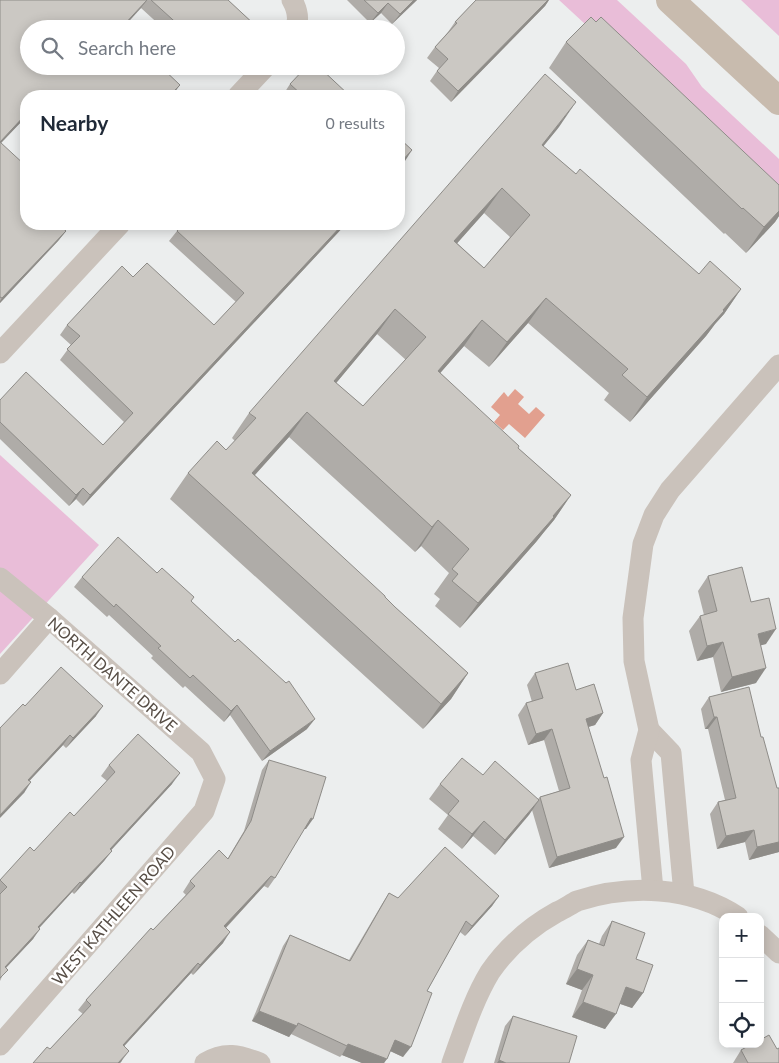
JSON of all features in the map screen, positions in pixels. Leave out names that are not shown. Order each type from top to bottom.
[{"type":"main road","points":[[670,0],[779,101]]},
{"type":"street","points":[[244,90],[258,75]]},
{"type":"street","points":[[0,353],[114,230]]},
{"type":"street","points":[[653,890],[641,760],[649,730],[634,661],[633,618],[643,544],[654,515],[670,490],[779,365]]},
{"type":"street","name":"NORTH DANTE DRIVE","points":[[0,578],[201,752],[215,779]]},
{"type":"street","points":[[0,674],[48,618]]},
{"type":"street","points":[[649,730],[671,753],[684,894]]},
{"type":"street","name":"WEST KATHLEEN ROAD","points":[[0,1045],[204,811],[215,779]]},
{"type":"street","points":[[452,1063],[474,1003],[490,972],[513,944],[536,924],[576,902],[613,892],[653,890],[684,894],[713,902],[731,913]]},
{"type":"street","points":[[764,939],[779,953]]},
{"type":"street","points":[[211,1060],[231,1055],[260,1063]]},
{"type":"shaded area","points":[[559,0],[617,0],[686,64],[702,87],[779,159],[779,203]]},
{"type":"shaded area","points":[[741,0],[779,0],[779,36]]},
{"type":"shaded area","points":[[515,389],[524,397],[518,404],[529,414],[536,407],[545,415],[525,438],[509,424],[503,430],[494,422],[500,415],[491,407],[504,392],[508,397]]},
{"type":"shaded area","points":[[0,455],[99,545],[0,654]]},
{"type":"building","points":[[0,0],[147,0],[128,20],[20,20],[20,75],[169,75],[180,85],[175,90],[20,90],[20,120],[0,142]]},
{"type":"building","points":[[151,0],[228,0],[250,20],[173,20]]},
{"type":"building","points":[[364,0],[414,0],[400,14],[388,3],[378,13]]},
{"type":"building","points":[[476,0],[548,0],[458,91],[437,71],[448,59],[435,47]]},
{"type":"building","points":[[591,17],[596,22],[601,17],[779,185],[779,211],[764,227],[742,209],[566,42]]},
{"type":"building","points":[[545,74],[576,102],[542,145],[576,174],[580,169],[699,274],[710,261],[741,289],[724,311],[647,397],[622,375],[628,369],[546,298],[507,342],[482,320],[438,371],[519,446],[518,448],[571,495],[478,603],[452,581],[458,574],[452,569],[469,549],[438,520],[432,527],[307,412],[252,473],[468,673],[441,704],[188,473],[217,441],[226,450],[256,418],[249,413]],"holes":[[[502,188],[530,215],[484,268],[454,241]],[[395,309],[426,337],[363,406],[334,381]]]},
{"type":"building","points":[[298,75],[328,75],[344,90],[296,90],[290,84]]},
{"type":"building","points":[[0,142],[20,160],[20,230],[66,231],[2,298],[0,297]]},
{"type":"building","points":[[405,144],[412,150],[405,158]]},
{"type":"building","points":[[337,230],[90,495],[83,488],[76,495],[0,422],[0,400],[26,372],[103,445],[133,413],[67,349],[80,336],[67,325],[122,266],[133,277],[147,263],[214,325],[244,293],[177,231]]},
{"type":"building","points":[[118,537],[157,573],[162,568],[194,597],[191,601],[235,642],[238,639],[286,683],[289,681],[315,719],[270,751],[237,705],[231,711],[193,675],[190,678],[158,648],[161,646],[116,604],[114,607],[82,577]]},
{"type":"building","points":[[742,567],[751,602],[769,598],[776,629],[758,634],[766,668],[732,677],[723,642],[707,646],[700,616],[717,611],[708,576]]},
{"type":"building","points":[[568,663],[576,690],[594,684],[603,713],[586,719],[604,778],[607,777],[624,837],[557,857],[540,797],[570,788],[552,729],[536,734],[526,703],[543,698],[535,673]]},
{"type":"building","points":[[61,667],[103,706],[73,738],[70,735],[28,780],[31,782],[0,815],[0,728],[23,704],[25,706]]},
{"type":"building","points":[[749,687],[761,737],[763,737],[777,788],[779,788],[779,842],[757,847],[754,830],[726,836],[718,802],[736,798],[717,717],[714,717],[709,697]]},
{"type":"building","points":[[138,734],[180,773],[110,849],[112,851],[38,927],[40,929],[5,967],[8,970],[0,978],[0,894],[7,887],[0,880],[30,847],[34,851],[70,812],[74,816],[115,772],[109,765]]},
{"type":"building","points":[[462,758],[483,775],[495,761],[539,800],[505,840],[484,821],[472,834],[448,814],[459,801],[440,784]]},
{"type":"building","points":[[269,760],[326,777],[313,819],[311,818],[275,878],[271,876],[224,926],[230,932],[200,965],[198,963],[123,1045],[129,1051],[118,1063],[33,1063],[47,1047],[50,1049],[91,1005],[86,1000],[151,928],[153,930],[195,886],[190,881],[219,850],[228,859],[251,821]]},
{"type":"building","points":[[445,847],[499,896],[472,926],[466,921],[427,991],[432,993],[411,1047],[395,1040],[387,1059],[348,1044],[347,1046],[298,1023],[297,1026],[259,1011],[290,935],[350,961],[389,893],[398,898]]},
{"type":"building","points":[[612,921],[645,933],[636,959],[653,965],[643,993],[626,987],[616,1014],[583,1002],[593,975],[577,969],[588,940],[604,946]]},
{"type":"building","points":[[513,1016],[577,1036],[569,1063],[506,1063],[499,1060]]},
{"type":"building","points":[[769,1035],[777,1049],[779,1048],[779,1063],[748,1063],[741,1050],[745,1048],[764,1048],[764,1038]]}]
